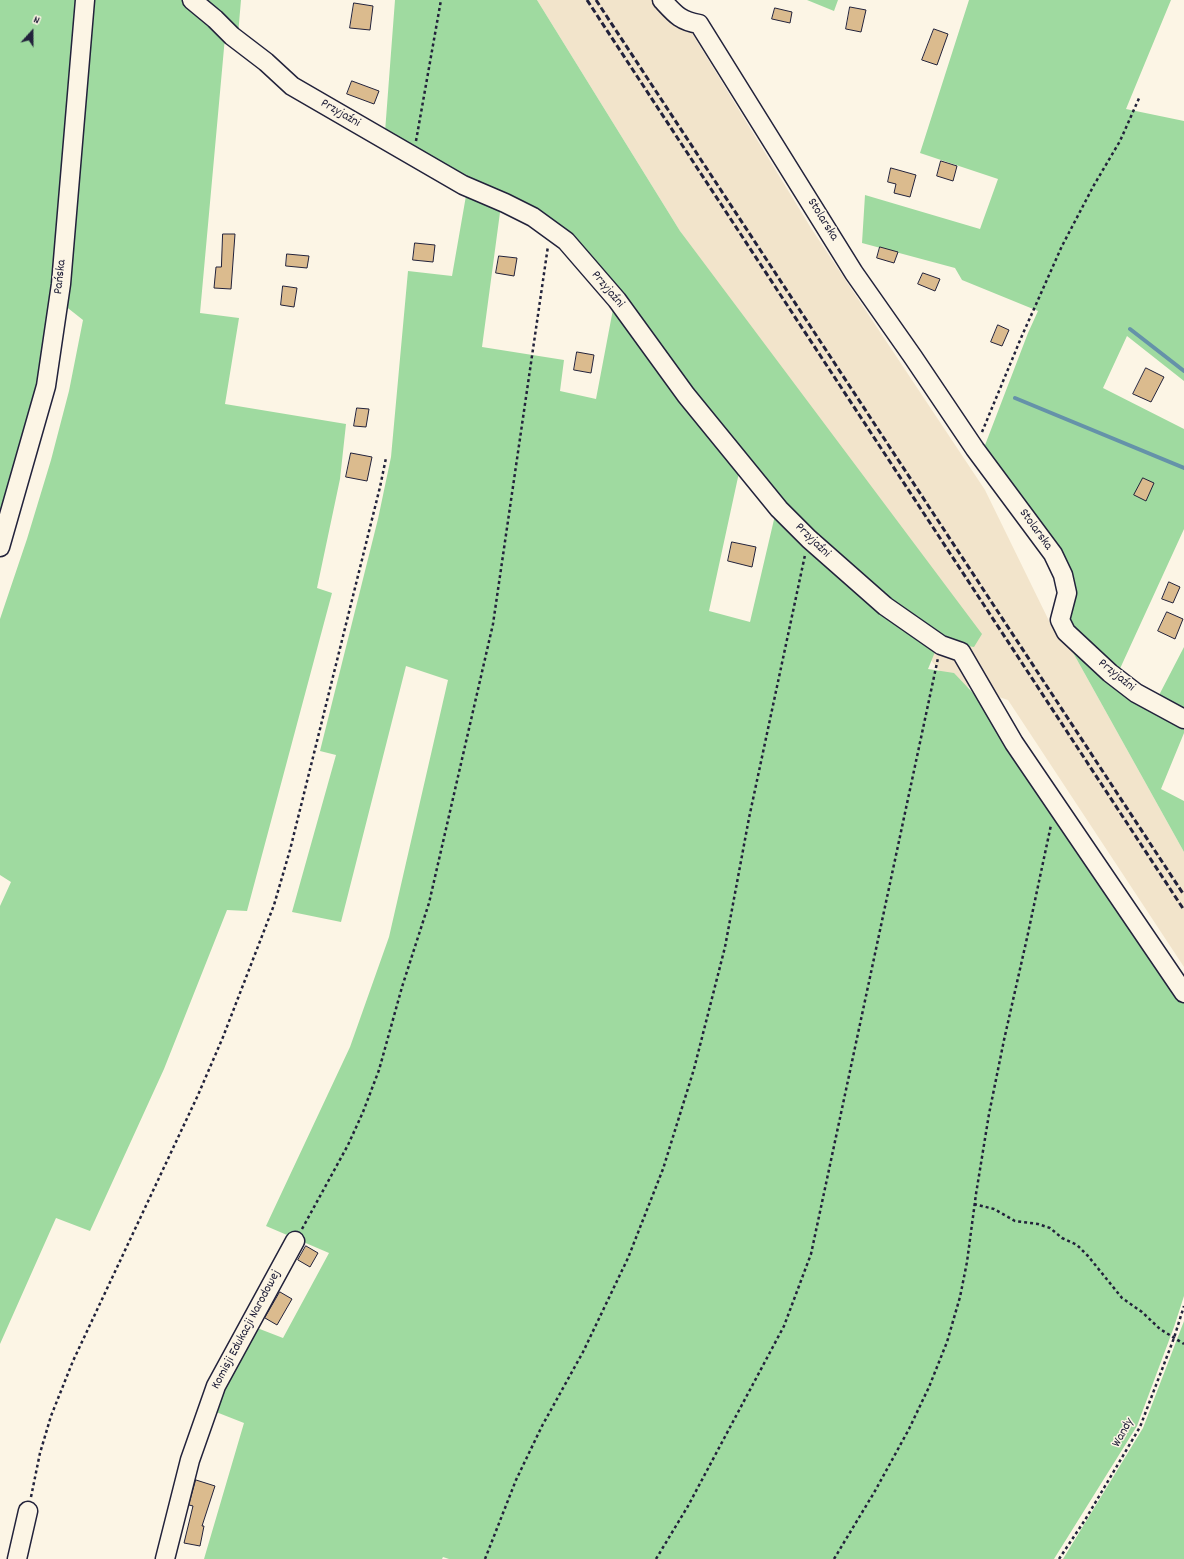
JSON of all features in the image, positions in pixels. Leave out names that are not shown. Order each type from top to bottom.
[{"type":"street","name":"Pańska","points":[[0,547],[46,386],[60,284],[85,0]]},
{"type":"street","name":"Przyjaźni","points":[[192,0],[215,19],[232,36],[266,62],[292,86],[464,185],[533,217],[566,241],[617,300],[686,395],[779,508],[809,539],[885,606],[941,645],[961,652],[1014,743],[1055,803]]},
{"type":"street","name":"Stolarska","points":[[662,0],[677,16],[688,22],[699,24],[854,273],[975,449],[1053,554],[1063,575],[1068,593],[1060,620]]},
{"type":"street","name":"Przyjaźni","points":[[1060,620],[1066,632],[1110,673],[1136,693],[1184,719]]},
{"type":"street","points":[[1055,803],[1184,993]]},
{"type":"street","name":"Komisji Edukacji Narodowej","points":[[165,1559],[190,1460],[216,1386],[295,1241]]},
{"type":"street","points":[[17,1559],[28,1511]]},
{"type":"path","points":[[415,145],[440,0]]},
{"type":"path","points":[[975,449],[1021,338],[1062,246],[1094,185],[1120,141],[1140,96]]},
{"type":"path","points":[[295,1241],[348,1144],[380,1070],[402,987],[429,903],[493,624],[550,230]]},
{"type":"path","points":[[28,1511],[40,1453],[50,1416],[73,1361],[198,1095],[223,1037],[274,905],[290,850],[386,458]]},
{"type":"path","points":[[486,1559],[516,1480],[542,1426],[583,1352],[628,1258],[663,1169],[694,1069],[725,947],[749,818],[809,539]]},
{"type":"path","points":[[656,1559],[688,1506],[784,1326],[811,1254],[941,645]]},
{"type":"path","points":[[834,1559],[875,1491],[909,1429],[929,1387],[947,1342],[967,1262],[974,1204],[989,1114],[1055,803]]},
{"type":"path","points":[[974,1204],[994,1209],[1015,1221],[1038,1224],[1050,1228],[1062,1238],[1077,1246],[1088,1256],[1122,1298],[1184,1344]]},
{"type":"path","name":"Wandy","points":[[1059,1559],[1085,1520],[1140,1427],[1174,1338],[1184,1306]]},
{"type":"shaded area","points":[[537,0],[664,0],[692,33],[811,228],[985,490],[1052,627],[1071,649],[1184,852],[1184,967],[1008,700],[947,680],[925,653],[680,231]]},
{"type":"green space","points":[[0,0],[241,0],[238,35],[226,26],[200,313],[239,318],[225,404],[346,424],[340,479],[317,588],[332,593],[247,911],[227,910],[164,1069],[90,1231],[56,1218],[0,1344],[0,906],[11,882],[0,875],[0,619],[27,539],[51,460],[69,391],[83,320],[64,305],[38,388],[0,525]]},
{"type":"green space","points":[[395,0],[537,0],[680,231],[982,634],[974,647],[955,644],[886,602],[778,499],[606,280],[469,181],[385,132]]},
{"type":"green space","points":[[807,0],[838,0],[834,11]]},
{"type":"green space","points":[[969,0],[1171,0],[1126,109],[1184,121],[1184,381],[1127,336],[1103,388],[1184,429],[1184,529],[1118,673],[1066,619],[1073,595],[982,453],[1028,333],[1038,311],[962,280],[955,268],[862,243],[865,195],[980,229],[998,179],[920,153]]},
{"type":"green space","points":[[467,190],[501,205],[482,347],[564,360],[560,391],[596,399],[614,304],[740,468],[709,611],[750,622],[776,511],[937,647],[928,669],[954,673],[973,693],[1184,1001],[1184,1296],[1137,1426],[1054,1559],[449,1559],[443,1557],[442,1559],[204,1559],[244,1423],[211,1410],[252,1326],[283,1338],[329,1253],[266,1226],[350,1047],[389,937],[448,680],[406,666],[341,922],[292,912],[336,755],[320,751],[378,519],[391,457],[408,271],[452,276]]},
{"type":"green space","points":[[1184,647],[1184,713],[1157,699]]},
{"type":"green space","points":[[1071,649],[1133,698],[1184,729],[1184,733],[1161,789],[1184,801],[1184,852]]},
{"type":"green space","points":[[1184,1321],[1184,1559],[1063,1559],[1143,1428]]},
{"type":"building","points":[[354,3],[373,6],[370,30],[350,28]]},
{"type":"building","points":[[850,7],[866,10],[861,32],[846,29]]},
{"type":"building","points":[[775,8],[792,12],[790,23],[772,19]]},
{"type":"building","points":[[934,29],[948,34],[937,65],[922,60]]},
{"type":"building","points":[[352,81],[379,91],[374,104],[347,94]]},
{"type":"building","points":[[941,161],[957,166],[953,181],[937,176]]},
{"type":"building","points":[[891,168],[916,175],[910,197],[894,193],[896,184],[888,182]]},
{"type":"building","points":[[223,234],[235,234],[231,289],[214,288],[216,267],[221,267]]},
{"type":"building","points":[[415,243],[435,245],[433,262],[413,260]]},
{"type":"building","points":[[880,247],[898,252],[894,263],[877,258]]},
{"type":"building","points":[[287,254],[309,256],[307,268],[286,266]]},
{"type":"building","points":[[499,256],[517,258],[514,276],[496,273]]},
{"type":"building","points":[[923,273],[940,279],[935,291],[918,284]]},
{"type":"building","points":[[283,286],[297,288],[294,307],[281,305]]},
{"type":"building","points":[[998,325],[1009,330],[1002,346],[991,342]]},
{"type":"building","points":[[577,352],[594,355],[591,373],[574,370]]},
{"type":"building","points":[[1146,368],[1164,377],[1151,402],[1133,394]]},
{"type":"building","points":[[357,408],[369,409],[366,427],[354,426]]},
{"type":"building","points":[[351,453],[372,457],[367,481],[346,477]]},
{"type":"building","points":[[1143,478],[1154,483],[1146,501],[1134,495]]},
{"type":"building","points":[[732,542],[756,547],[752,567],[728,561]]},
{"type":"building","points":[[1169,582],[1180,587],[1173,603],[1162,599]]},
{"type":"building","points":[[1167,612],[1183,619],[1175,639],[1158,631]]},
{"type":"building","points":[[306,1246],[318,1253],[310,1267],[298,1260]]},
{"type":"building","points":[[280,1292],[292,1299],[277,1325],[265,1318]]},
{"type":"building","points":[[196,1480],[215,1486],[202,1526],[204,1526],[200,1546],[184,1543],[193,1506],[189,1505]]},
{"type":"waterway","points":[[1130,329],[1184,371]]},
{"type":"waterway","points":[[1015,398],[1184,468]]},
{"type":"railway","points":[[587,0],[1184,910]]},
{"type":"railway","points":[[596,0],[1184,895]]}]
